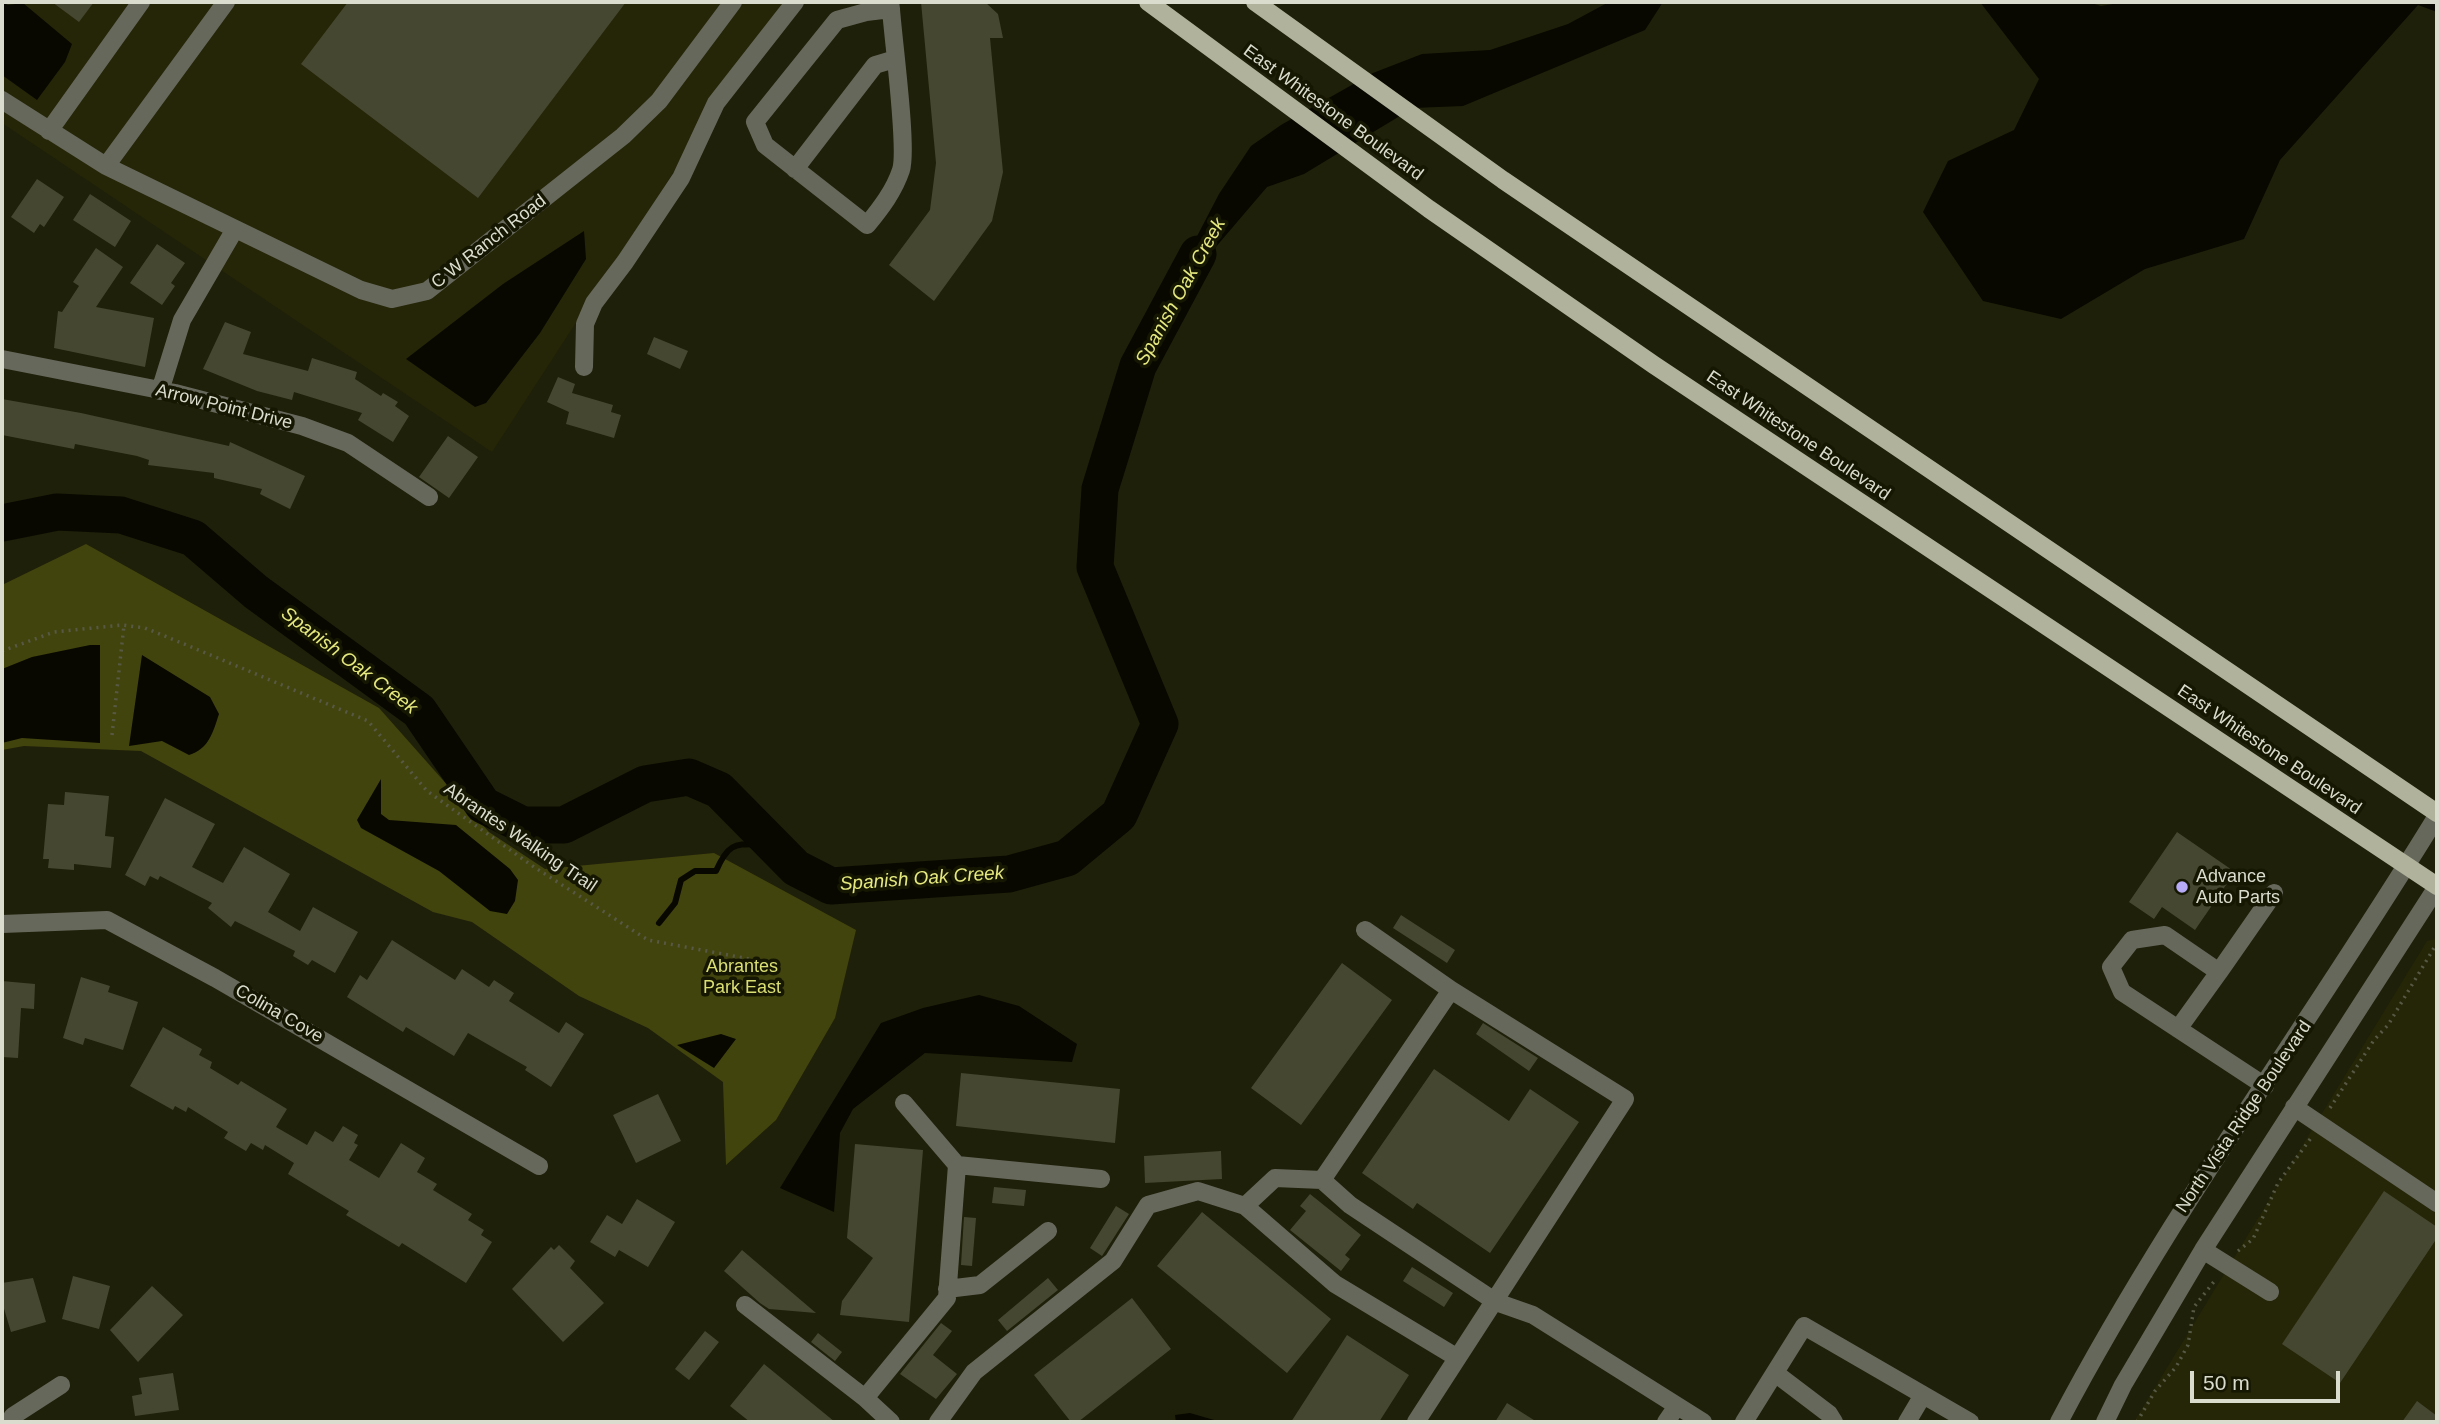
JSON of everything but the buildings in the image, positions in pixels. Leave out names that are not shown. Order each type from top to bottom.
[{"type":"main road","name":"East Whitestone Boulevard","points":[[1148,2],[1429,209],[1654,365],[2437,887]]},
{"type":"main road","points":[[1255,2],[1503,180],[2437,815]]},
{"type":"street","points":[[49,131],[141,2]]},
{"type":"street","points":[[107,166],[226,2]]},
{"type":"street","name":"C W Ranch Road","points":[[2,100],[107,166],[361,290],[392,299],[427,291],[623,136],[659,101],[733,2]]},
{"type":"street","points":[[584,367],[585,324],[594,303],[681,178],[716,103],[795,2]]},
{"type":"street","points":[[891,6],[902,167],[884,205],[867,225],[765,145],[755,122],[837,20],[891,6]]},
{"type":"street","points":[[795,169],[875,65],[895,59]]},
{"type":"street","points":[[160,391],[182,320],[236,229]]},
{"type":"street","name":"Arrow Point Drive","points":[[2,359],[160,391],[302,426],[348,443],[429,496]]},
{"type":"street","name":"North Vista Ridge Boulevard","points":[[2059,1422],[2150,1259],[2265,1086],[2437,815]]},
{"type":"street","name":"North Vista Ridge Boulevard","points":[[2105,1422],[2123,1385],[2203,1250],[2437,887]]},
{"type":"street","points":[[2178,1029],[2274,893]]},
{"type":"street","name":"Colina Cove","points":[[2,924],[107,920],[215,978],[539,1166]]},
{"type":"street","points":[[1365,930],[1451,990],[1625,1099],[1416,1422]]},
{"type":"street","points":[[2219,972],[2165,935],[2132,940],[2111,967],[2122,992],[2265,1086]]},
{"type":"street","points":[[1322,1180],[1451,990]]},
{"type":"street","points":[[904,1103],[957,1165],[1101,1179]]},
{"type":"street","points":[[2294,1107],[2437,1203]]},
{"type":"street","points":[[865,1398],[947,1298],[957,1165]]},
{"type":"street","points":[[1245,1206],[1275,1178],[1322,1180],[1350,1205],[1496,1302],[1534,1315],[1703,1422]]},
{"type":"street","points":[[938,1422],[974,1372],[1113,1261],[1148,1205],[1198,1191],[1245,1206],[1335,1284],[1456,1357]]},
{"type":"street","points":[[947,1289],[976,1287],[1048,1231]]},
{"type":"street","points":[[2203,1250],[2270,1292]]},
{"type":"street","points":[[745,1305],[865,1398],[891,1422]]},
{"type":"street","points":[[1744,1422],[1804,1325],[1970,1422]]},
{"type":"street","points":[[1775,1373],[1829,1414],[1834,1422]]},
{"type":"street","points":[[9,1422],[13,1416],[61,1385]]},
{"type":"street","points":[[1907,1422],[1923,1395]]},
{"type":"street","points":[[1666,1422],[1677,1406]]},
{"type":"path","name":"Abrantes Walking Trail","points":[[2,651],[54,632],[124,625],[145,628],[368,721],[427,791],[534,867],[648,940],[771,963]]},
{"type":"path","points":[[112,735],[124,625]]},
{"type":"path","points":[[2331,1108],[2374,1040],[2388,1025],[2437,943]]},
{"type":"path","points":[[2235,1254],[2253,1239],[2278,1183],[2309,1143]]},
{"type":"path","points":[[2137,1422],[2155,1391],[2176,1367],[2188,1345],[2194,1307],[2208,1289]]},
{"type":"shaded area","points":[[2,2],[784,2],[492,452],[2,123]]},
{"type":"shaded area","points":[[2,2],[8,5],[23,3],[72,44],[65,62],[37,100],[2,75]]},
{"type":"shaded area","points":[[1609,2],[1663,2],[1645,30],[1463,106],[1413,108],[1304,174],[1267,187],[1174,296],[1180,269],[1219,194],[1251,146],[1281,125],[1373,73],[1422,54],[1490,50],[1568,24]]},
{"type":"shaded area","points":[[1980,2],[2088,2],[2101,6],[2125,2],[2437,2],[2437,12],[2418,5],[2280,160],[2244,239],[2145,269],[2061,319],[1983,301],[1923,212],[1948,161],[2014,130],[2039,79]]},
{"type":"shaded area","points":[[584,231],[586,259],[540,333],[486,403],[475,407],[406,359],[503,284]]},
{"type":"shaded area","points":[[100,645],[100,743],[22,738],[2,743],[2,669],[32,657]]},
{"type":"shaded area","points":[[142,655],[210,697],[219,714],[206,744],[196,752],[189,755],[162,741],[129,746]]},
{"type":"shaded area","points":[[381,779],[381,814],[389,820],[456,825],[510,869],[518,880],[515,901],[507,914],[490,911],[439,871],[361,828],[357,820]]},
{"type":"shaded area","points":[[2437,939],[2437,1422],[2134,1422],[2427,941]]},
{"type":"shaded area","points":[[979,995],[1019,1006],[1077,1044],[1072,1062],[925,1053],[853,1109],[840,1133],[834,1212],[780,1188],[881,1023],[923,1008]]},
{"type":"shaded area","points":[[721,1034],[736,1039],[714,1068],[677,1045]]},
{"type":"shaded area","points":[[1190,1413],[1221,1422],[1176,1422],[1175,1415]]},
{"type":"green space","name":"Abrantes Park East","points":[[86,544],[379,708],[489,832],[545,869],[714,853],[856,930],[835,1018],[776,1120],[726,1165],[723,1082],[648,1028],[579,996],[472,922],[433,912],[141,751],[24,746],[2,750],[2,585]]},
{"type":"waterway","name":"Spanish Oak Creek","points":[[2,523],[57,512],[121,515],[193,538],[256,592],[419,711],[483,805],[523,825],[564,825],[645,784],[689,777],[719,790],[796,868],[831,886],[1009,874],[1067,858],[1119,815],[1160,724],[1095,567],[1100,489],[1138,366],[1198,254]]},
{"type":"waterway","points":[[659,923],[675,903],[681,880],[695,871],[716,871],[731,848],[744,844],[773,844]]},
{"type":"place","name":"Advance Auto Parts","points":[[2182,887]]}]
